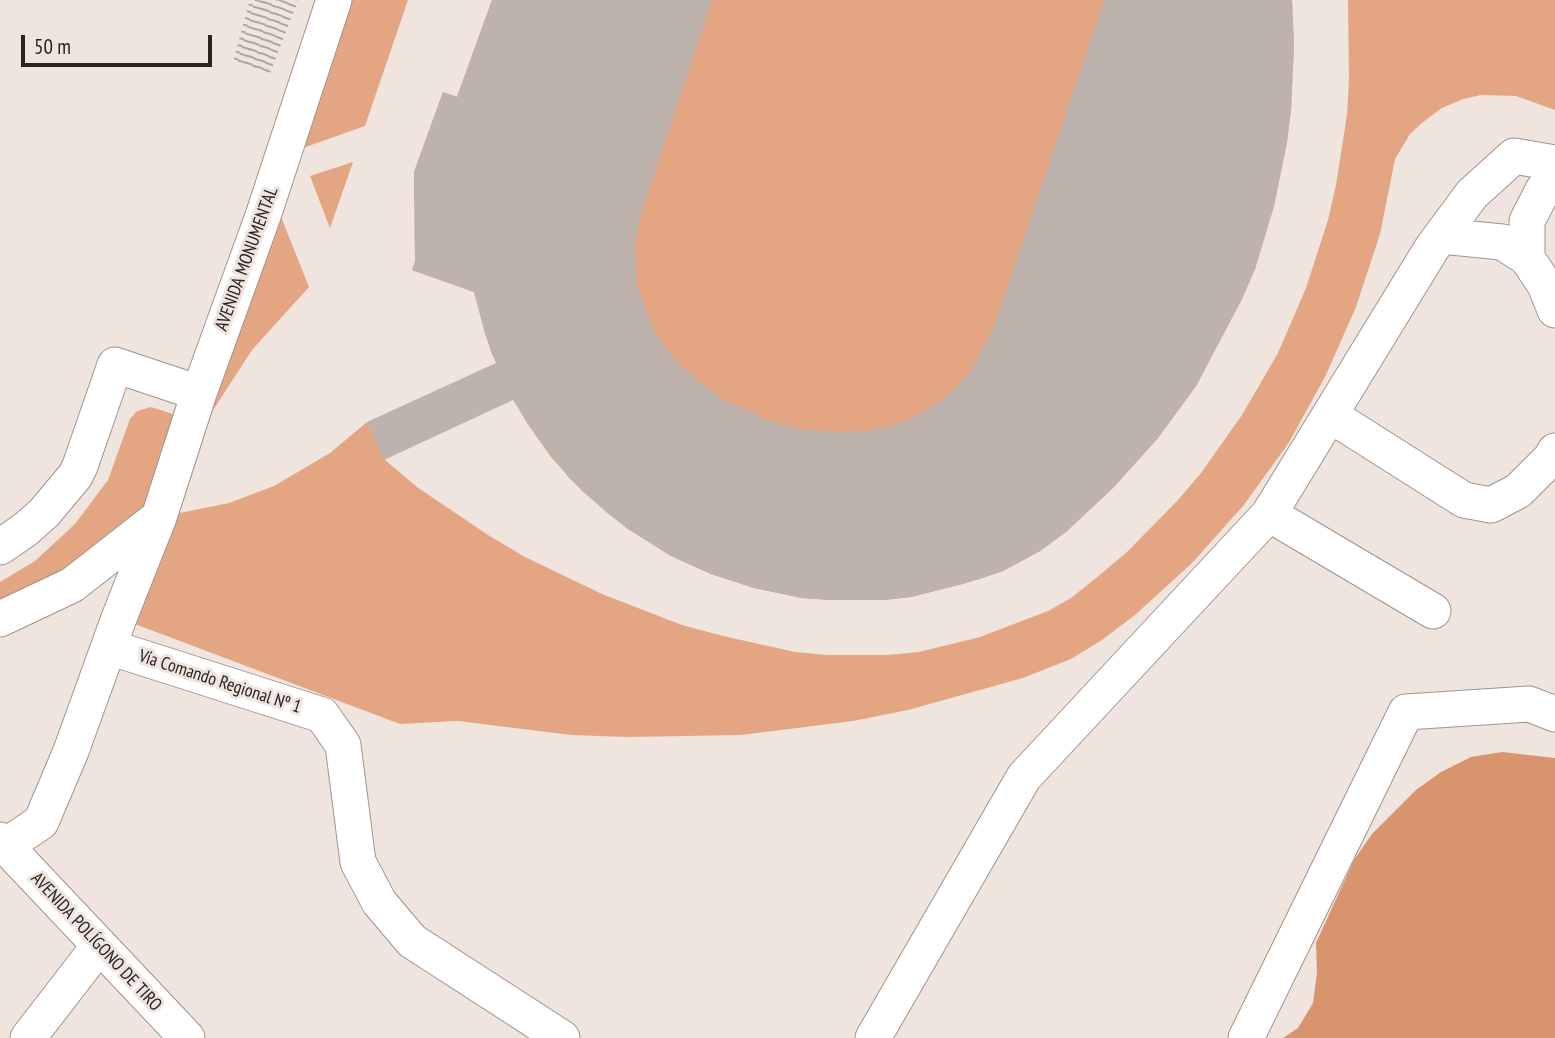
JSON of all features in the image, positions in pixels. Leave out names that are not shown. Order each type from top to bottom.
[{"type":"street","name":"AVENIDA MONUMENTAL","points":[[3,842],[41,822],[71,751],[159,517],[334,0]]},
{"type":"street","points":[[873,1038],[1024,777],[1269,513],[1441,236],[1472,194],[1514,156],[1555,163]]},
{"type":"street","points":[[1527,258],[1527,221],[1543,190],[1555,179]]},
{"type":"street","points":[[1441,236],[1502,242],[1527,258],[1545,285],[1555,310]]},
{"type":"street","points":[[0,547],[36,521],[75,476],[115,365],[199,393]]},
{"type":"street","points":[[1330,415],[1464,500],[1491,505],[1518,491],[1552,458],[1555,451]]},
{"type":"street","points":[[1269,513],[1433,611]]},
{"type":"street","points":[[0,619],[72,585],[159,517]]},
{"type":"street","name":"Vía Comando Regional Nº 1","points":[[109,647],[322,715],[343,745],[358,862],[379,902],[412,941],[562,1038]]},
{"type":"street","points":[[1246,1038],[1406,712],[1529,704],[1555,714]]},
{"type":"street","name":"AVENIDA POLÍGONO DE TIRO","points":[[3,842],[187,1038]]},
{"type":"street","points":[[28,1038],[99,946]]},
{"type":"path","points":[[252,66],[274,0]]},
{"type":"path","points":[[252,66],[274,0]]},
{"type":"path","points":[[252,66],[274,0]]},
{"type":"path","points":[[252,66],[274,0]]},
{"type":"path","points":[[252,66],[274,0]]},
{"type":"shaded area","points":[[352,0],[408,0],[365,126],[300,149]]},
{"type":"shaded area","points":[[492,0],[1292,0],[1294,45],[1287,142],[1274,206],[1255,269],[1196,386],[1158,438],[1114,487],[1066,532],[1040,551],[1003,571],[963,584],[911,597],[884,600],[802,598],[754,588],[711,574],[671,556],[628,529],[582,491],[551,457],[525,420],[491,352],[474,292],[412,270],[415,262],[414,172],[443,92],[457,97]]},
{"type":"shaded area","points":[[1348,0],[1555,0],[1555,110],[1516,96],[1481,95],[1442,108],[1410,134],[1395,159],[1380,234],[1356,307],[1325,377],[1288,444],[1243,506],[1192,563],[1135,615],[1071,659],[1023,678],[908,710],[853,721],[741,735],[628,737],[571,735],[458,721],[400,724],[119,618],[159,519],[0,619],[0,582],[35,561],[75,524],[108,480],[130,419],[137,411],[151,407],[191,420],[160,517],[229,503],[274,486],[330,453],[367,422],[385,460],[417,487],[488,535],[525,557],[602,594],[682,625],[795,652],[888,655],[919,652],[980,637],[1048,611],[1071,598],[1128,551],[1178,500],[1201,473],[1242,415],[1278,353],[1306,288],[1328,220],[1336,185],[1347,115]]},
{"type":"shaded area","points":[[353,162],[330,228],[310,176]]},
{"type":"shaded area","points":[[277,207],[309,287],[252,350],[206,421]]},
{"type":"shaded area","points":[[1502,752],[1555,758],[1555,1038],[1283,1038],[1298,1028],[1313,1003],[1317,973],[1316,943],[1354,860],[1372,834],[1416,790],[1441,772],[1471,757]]},
{"type":"building","points":[[492,0],[712,0],[640,217],[635,246],[637,285],[650,322],[677,362],[726,401],[778,424],[834,432],[865,431],[894,425],[937,403],[953,391],[972,369],[994,326],[1104,0],[1292,0],[1294,45],[1287,142],[1274,206],[1255,269],[1196,386],[1158,438],[1114,487],[1066,532],[1040,551],[1003,571],[911,597],[884,600],[802,598],[754,588],[711,574],[671,556],[628,529],[569,478],[536,436],[513,400],[384,460],[367,422],[496,363],[474,292],[412,270],[415,262],[414,172],[443,92],[457,97]]}]
